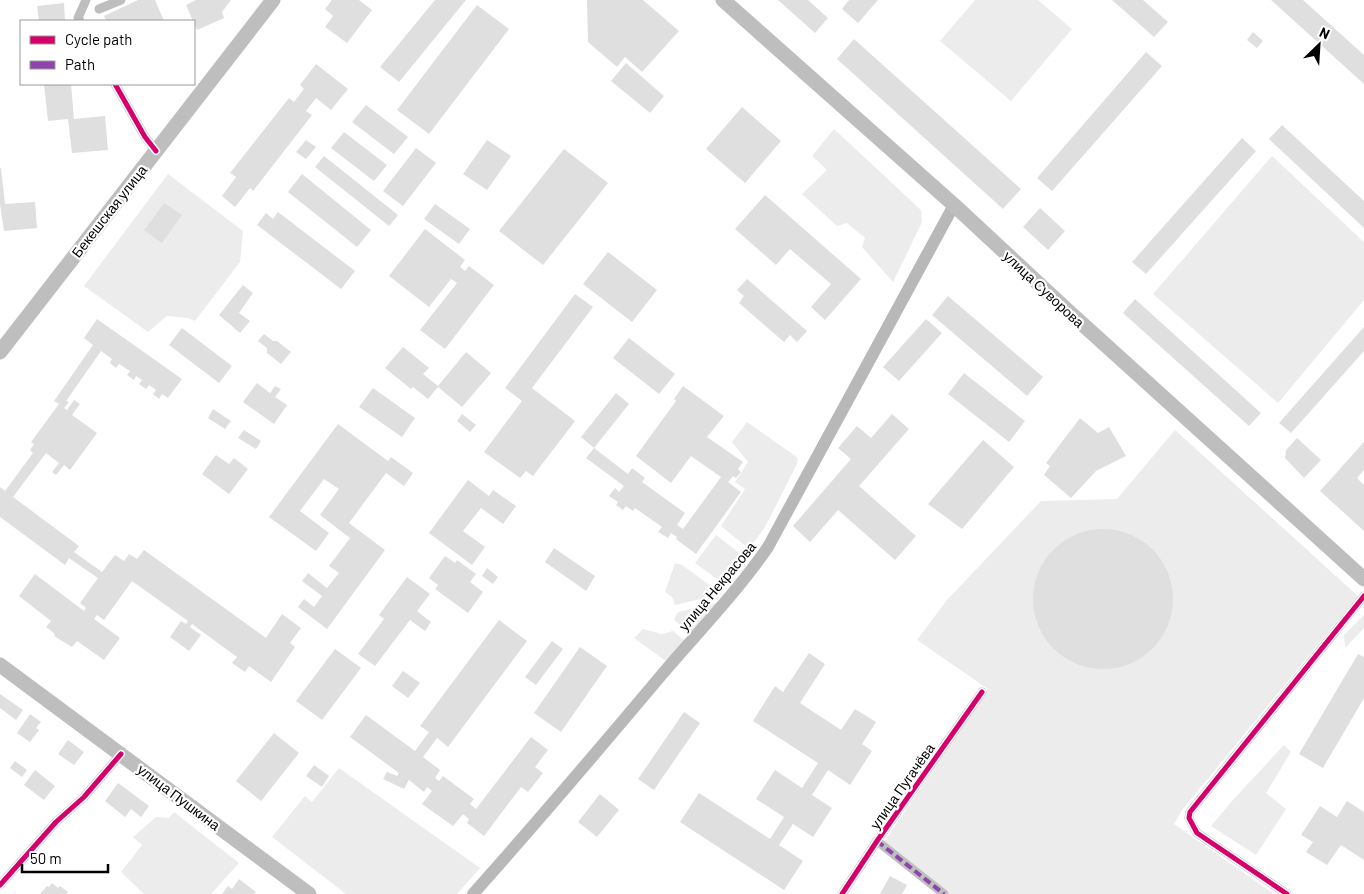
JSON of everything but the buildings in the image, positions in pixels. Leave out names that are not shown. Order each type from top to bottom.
[{"type":"main road","name":"Бекешская улица","points":[[0,352],[273,0]]},
{"type":"main road","name":"улица Суворова","points":[[724,0],[954,205],[1074,317],[1364,579]]},
{"type":"main road","name":"улица Некрасова","points":[[473,894],[747,577],[768,547],[954,205]]},
{"type":"main road","name":"улица Пушкина","points":[[0,665],[309,894]]},
{"type":"street","points":[[79,20],[78,18],[86,0]]},
{"type":"street","points":[[99,9],[121,0]]},
{"type":"street","points":[[116,85],[145,137],[156,151]]},
{"type":"street","points":[[1287,894],[1197,833],[1189,818],[1190,812],[1364,596]]},
{"type":"street","name":"улица Пугачёва","points":[[842,894],[876,841],[982,692]]},
{"type":"street","points":[[0,885],[56,822],[84,797],[121,754]]},
{"type":"street","points":[[876,841],[944,894]]},
{"type":"shaded area","points":[[975,0],[1038,0],[1072,29],[1011,101],[940,41]]},
{"type":"shaded area","points":[[834,129],[921,210],[922,222],[893,282],[862,247],[865,238],[847,223],[837,226],[802,194],[827,170],[812,156]]},
{"type":"shaded area","points":[[1272,156],[1364,242],[1364,300],[1278,403],[1153,294]]},
{"type":"shaded area","points":[[168,174],[243,231],[240,262],[195,321],[188,318],[167,316],[148,332],[84,286]]},
{"type":"shaded area","points":[[747,422],[798,458],[797,464],[765,527],[749,549],[721,526],[745,489],[735,482],[748,462],[732,442]]},
{"type":"shaded area","points":[[1175,430],[1358,596],[1182,810],[1174,824],[1274,894],[949,894],[884,842],[988,689],[917,640],[947,600],[1041,501],[1117,499]]},
{"type":"shaded area","points":[[716,535],[742,555],[721,582],[695,563]]},
{"type":"shaded area","points":[[675,563],[682,565],[722,594],[675,605],[672,597],[665,592]]},
{"type":"shaded area","points":[[720,602],[691,634],[674,620],[678,612]]},
{"type":"shaded area","points":[[1364,615],[1364,628],[1345,648],[1344,635]]},
{"type":"shaded area","points":[[643,629],[662,634],[673,631],[685,641],[666,661],[634,638]]},
{"type":"shaded area","points":[[1284,745],[1291,752],[1266,793],[1286,809],[1256,855],[1211,826]]},
{"type":"shaded area","points":[[339,768],[480,868],[457,894],[346,894],[272,837],[305,796],[312,802]]},
{"type":"shaded area","points":[[174,812],[239,863],[211,894],[144,894],[121,872],[142,845],[133,837],[156,817],[169,818]]},
{"type":"marked path","points":[[877,841],[944,894]]},
{"type":"cycle path","points":[[116,85],[145,137],[156,151]]},
{"type":"cycle path","points":[[1287,894],[1197,833],[1189,818],[1190,812],[1364,596]]},
{"type":"cycle path","points":[[842,894],[982,692]]},
{"type":"cycle path","points":[[0,885],[56,822],[84,797],[121,754]]}]
